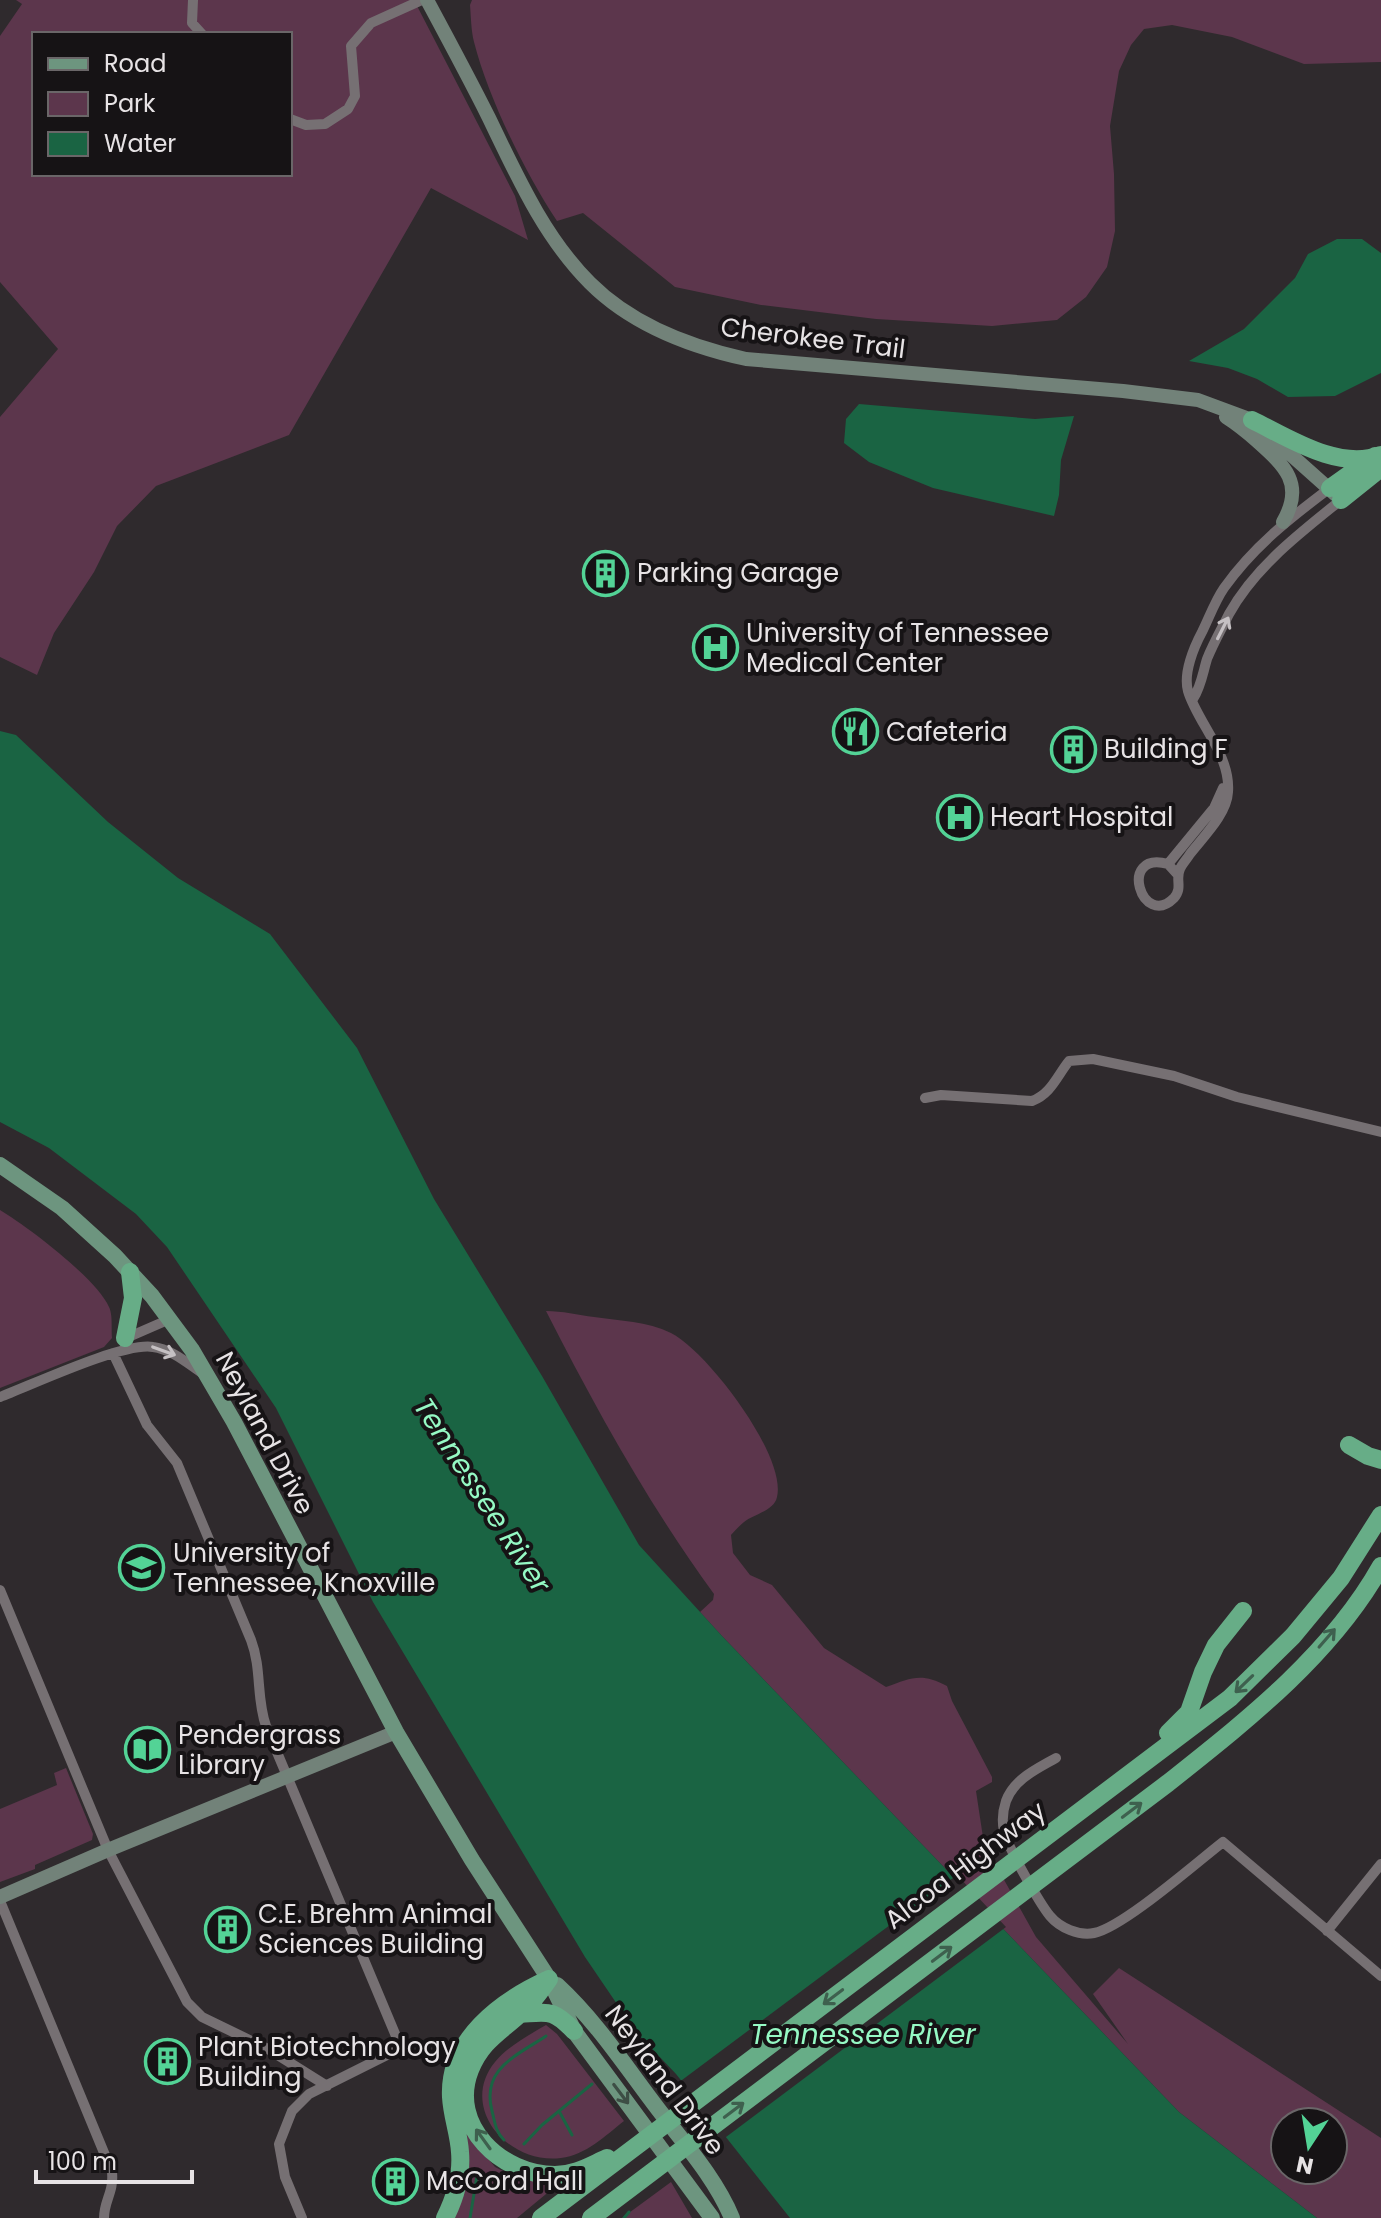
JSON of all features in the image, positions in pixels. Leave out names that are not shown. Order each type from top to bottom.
[{"type":"highway","points":[[1252,420],[1315,451],[1377,465]]},
{"type":"highway","points":[[1335,494],[1377,465]]},
{"type":"highway","points":[[1335,494],[1377,465]]},
{"type":"highway","points":[[125,1338],[133,1298],[130,1272]]},
{"type":"highway","points":[[1349,1445],[1381,1460]]},
{"type":"highway","name":"Alcoa Highway","points":[[541,2218],[605,2164],[638,2144],[1230,1698],[1293,1636],[1341,1578],[1381,1515]]},
{"type":"highway","points":[[591,2218],[1070,1857],[1258,1710],[1304,1665],[1344,1618],[1381,1566]]},
{"type":"highway","points":[[1082,1809],[1090,1793],[1165,1736],[1189,1712],[1216,1645],[1243,1611]]},
{"type":"highway","points":[[549,1979],[521,2014],[488,2040],[469,2073],[466,2103],[479,2136],[501,2160],[520,2170],[558,2175],[605,2164]]},
{"type":"highway","points":[[445,2218],[460,2169],[461,2153],[451,2096],[455,2066],[467,2042],[489,2017],[523,1991],[549,1979]]},
{"type":"highway","points":[[521,2014],[549,2011],[574,2031]]},
{"type":"main road","name":"Neyland Drive","points":[[0,1165],[62,1208],[130,1272],[170,1319],[209,1377],[396,1732],[488,1886],[549,1979],[574,2031],[712,2218]]},
{"type":"main road","name":"Neyland Drive","points":[[549,1979],[581,2007],[691,2152],[732,2218]]},
{"type":"street","points":[[193,0],[192,23],[200,32]]},
{"type":"street","points":[[292,120],[306,125],[325,124],[348,109],[355,96],[351,46],[371,23],[424,0]]},
{"type":"street","name":"Cherokee Trail","points":[[424,0],[528,198],[565,255],[592,285],[659,330],[714,352],[746,359],[1198,400],[1252,420],[1335,494]]},
{"type":"street","points":[[1198,400],[1239,425],[1285,468],[1293,495],[1283,522]]},
{"type":"street","points":[[1178,875],[1168,864],[1154,863],[1143,870],[1138,883],[1142,896],[1153,903],[1167,903],[1177,894],[1180,869],[1226,803],[1228,792],[1219,750],[1187,690],[1191,658],[1222,591],[1247,558],[1283,522],[1335,494]]},
{"type":"street","points":[[1193,699],[1199,690],[1208,655],[1231,611],[1260,572],[1335,494]]},
{"type":"street","points":[[1168,864],[1214,808],[1226,778]]},
{"type":"street","points":[[925,1098],[941,1095],[1032,1101],[1042,1097],[1053,1086],[1069,1061],[1093,1059],[1174,1076],[1237,1097],[1381,1132]]},
{"type":"street","points":[[113,1353],[125,1338],[170,1319]]},
{"type":"street","points":[[0,1397],[113,1353],[155,1347],[168,1351],[209,1377]]},
{"type":"street","points":[[113,1353],[147,1425],[177,1463],[251,1640],[260,1669],[259,1693],[264,1719],[401,2048],[309,2094],[292,2111],[279,2144],[285,2177],[302,2218]]},
{"type":"street","points":[[0,1590],[108,1850],[187,2002],[202,2017],[268,2049],[327,2086]]},
{"type":"street","points":[[104,2218],[104,2210],[114,2188],[112,2172],[0,1899],[108,1850],[396,1732]]},
{"type":"street","points":[[1056,1758],[1014,1785],[1003,1815],[1004,1833],[1052,1919],[1065,1927],[1089,1934],[1113,1927],[1223,1842],[1381,1976]]},
{"type":"street","points":[[1327,1931],[1381,1864]]},
{"type":"green space","points":[[16,0],[414,0],[515,196],[528,240],[431,188],[289,435],[156,486],[117,526],[94,572],[54,633],[37,675],[0,657],[0,417],[58,349],[0,282],[0,36],[22,4]]},
{"type":"green space","points":[[472,0],[1381,0],[1381,62],[1304,64],[1232,37],[1172,25],[1144,29],[1131,45],[1119,71],[1110,126],[1115,231],[1107,267],[1086,297],[1057,320],[992,326],[876,319],[761,305],[675,287],[583,213],[557,221],[520,158],[488,86],[473,37]]},
{"type":"green space","points":[[0,1210],[43,1240],[91,1282],[109,1307],[112,1338],[104,1347],[0,1388]]},
{"type":"green space","points":[[546,1311],[633,1322],[671,1333],[704,1360],[723,1382],[757,1432],[777,1479],[777,1497],[772,1506],[744,1522],[731,1535],[733,1553],[750,1575],[772,1585],[824,1648],[886,1687],[916,1678],[930,1679],[947,1686],[992,1777],[992,1782],[976,1791],[984,1844],[1036,1937],[1128,2044],[1093,1994],[1119,1968],[1332,2106],[1269,2106],[1269,2181],[1179,2112],[700,1612],[713,1600],[714,1594],[645,1491]]},
{"type":"green space","points":[[66,1768],[93,1834],[92,1840],[35,1865],[35,1869],[0,1882],[0,1809],[57,1785],[54,1773]]},
{"type":"green space","points":[[546,2025],[557,2034],[624,2121],[587,2149],[561,2158],[541,2158],[507,2143],[494,2130],[482,2097],[485,2079],[495,2062],[512,2046]]},
{"type":"green space","points":[[469,2060],[475,2143],[495,2167],[517,2178],[557,2185],[517,2218],[453,2218]]},
{"type":"green space","points":[[1349,2117],[1381,2138],[1381,2218],[1317,2218],[1275,2186],[1349,2186]]},
{"type":"green space","points":[[671,2182],[692,2218],[622,2218]]},
{"type":"water","points":[[1337,239],[1362,239],[1381,253],[1381,373],[1335,396],[1288,397],[1257,379],[1228,368],[1189,361],[1244,329],[1295,278],[1308,254]]},
{"type":"water","points":[[859,404],[1035,419],[1074,416],[1061,460],[1054,516],[933,488],[869,462],[844,443],[846,419]]},
{"type":"water","name":"Tennessee River","points":[[0,731],[16,735],[108,822],[178,878],[270,934],[357,1048],[434,1199],[542,1376],[639,1545],[722,1636],[1179,2112],[1269,2181],[1269,2186],[1275,2186],[1317,2218],[790,2218],[676,2074],[636,2032],[585,1957],[373,1602],[276,1408],[167,1247],[136,1214],[49,1148],[0,1122]]},
{"type":"pier","points":[[957,1875],[1006,1927],[722,2140],[678,2083]]},
{"type":"waterway","points":[[504,2140],[497,2130],[490,2097],[496,2074],[513,2057],[546,2036]]},
{"type":"waterway","points":[[524,2144],[592,2084]]},
{"type":"waterway","points":[[559,2111],[572,2135]]},
{"type":"waterway","points":[[470,2218],[478,2170]]},
{"type":"waterway","points":[[624,2218],[629,2212]]},
{"type":"place","name":"Parking Garage","points":[[606,573]]},
{"type":"place","name":"University of Tennessee Medical Center","points":[[715,648]]},
{"type":"place","name":"Cafeteria","points":[[855,732]]},
{"type":"place","name":"Building F","points":[[1073,749]]},
{"type":"place","name":"Heart Hospital","points":[[959,817]]},
{"type":"place","name":"University of Tennessee, Knoxville","points":[[142,1568]]},
{"type":"place","name":"Pendergrass Library","points":[[147,1750]]},
{"type":"place","name":"C.E. Brehm Animal Sciences Building","points":[[227,1929]]},
{"type":"place","name":"Plant Biotechnology Building","points":[[167,2062]]},
{"type":"place","name":"McCord Hall","points":[[395,2181]]}]
